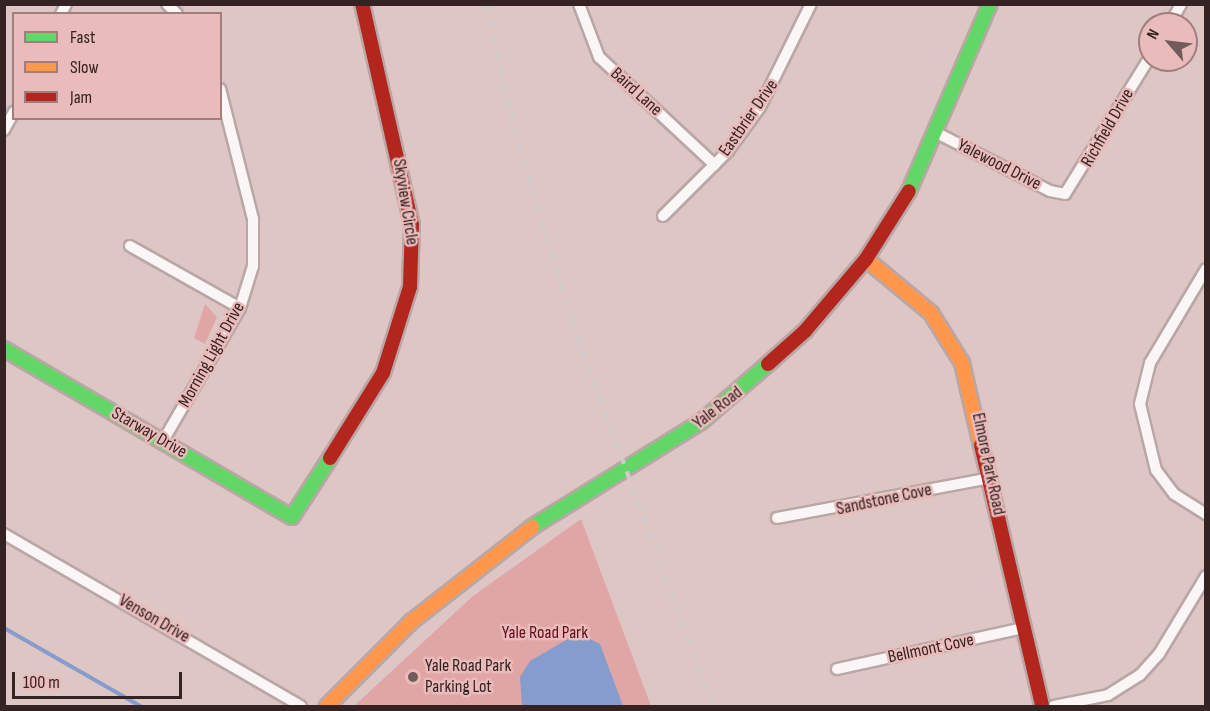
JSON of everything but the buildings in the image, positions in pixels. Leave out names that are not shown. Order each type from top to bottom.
[{"type":"street","name":"Skyview Circle","points":[[292,517],[383,373],[410,287],[412,225],[362,4]]},
{"type":"street","name":"Baird Lane","points":[[579,4],[585,31],[604,63],[715,165]]},
{"type":"street","name":"Eastbrier Drive","points":[[663,216],[715,165],[771,90],[811,4]]},
{"type":"street","name":"Yale Road","points":[[327,706],[411,622],[475,568],[728,402],[791,345],[866,259],[903,204],[938,133],[990,4]]},
{"type":"street","name":"Richfield Drive","points":[[1062,194],[1074,186],[1141,72]]},
{"type":"street","name":"Morning Light Drive","points":[[163,441],[240,308],[251,275],[255,231],[222,97]]},
{"type":"street","points":[[4,130],[12,116]]},
{"type":"street","name":"Yalewood Drive","points":[[938,133],[1062,194]]},
{"type":"street","points":[[130,246],[240,308]]},
{"type":"street","name":"Elmore Park Road","points":[[866,259],[931,313],[950,338],[968,376],[1042,706]]},
{"type":"street","points":[[1206,269],[1150,363],[1140,404],[1156,470],[1174,494],[1206,514]]},
{"type":"street","name":"Starway Drive","points":[[4,349],[292,517]]},
{"type":"street","name":"Sandstone Cove","points":[[777,518],[990,478]]},
{"type":"street","name":"Venson Drive","points":[[4,534],[301,706]]},
{"type":"street","points":[[1054,706],[1108,695],[1140,675],[1159,654],[1206,576]]},
{"type":"street","name":"Bellmont Cove","points":[[837,669],[1024,628]]},
{"type":"green space","points":[[205,304],[217,317],[205,344],[194,338]]},
{"type":"green space","name":"Yale Road Park","points":[[581,519],[651,706],[354,706],[473,596]]},
{"type":"water","points":[[578,633],[600,644],[623,706],[522,706],[520,677],[530,661]]},
{"type":"waterway","points":[[4,628],[140,706]]},
{"type":"railway","points":[[487,4],[514,129],[572,321],[712,706]]},
{"type":"traffic: fast","points":[[909,191],[990,4]]},
{"type":"traffic: fast","points":[[4,349],[292,517],[330,458]]},
{"type":"traffic: fast","points":[[532,527],[701,422],[768,364]]},
{"type":"traffic: slow","points":[[866,259],[931,313],[962,363],[981,445]]},
{"type":"traffic: slow","points":[[327,706],[411,622],[532,527]]},
{"type":"traffic: jam","points":[[330,458],[383,373],[410,287],[412,225],[362,4]]},
{"type":"traffic: jam","points":[[768,364],[805,331],[866,259],[909,191]]},
{"type":"traffic: jam","points":[[981,445],[1042,706]]},
{"type":"place","name":"Yale Road Park Parking Lot","points":[[413,677]]}]
